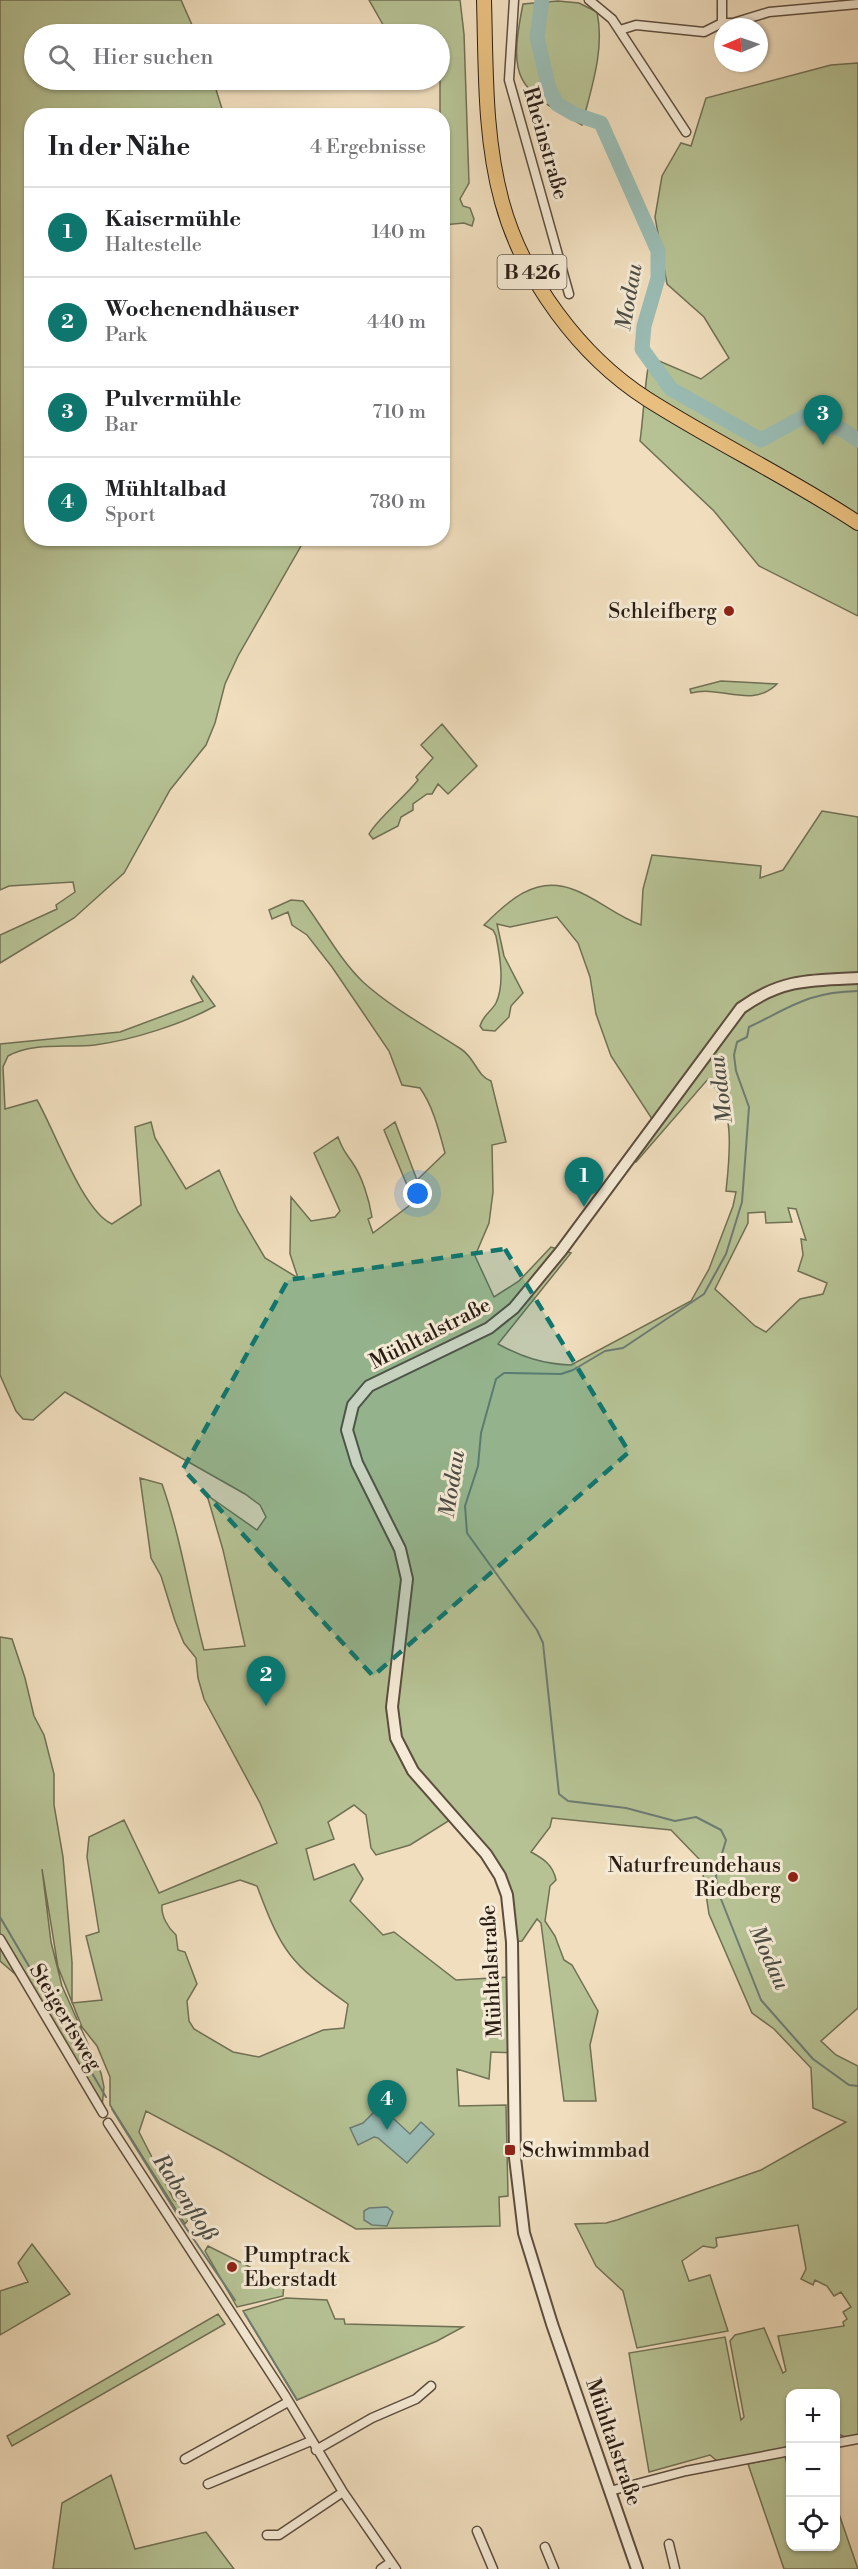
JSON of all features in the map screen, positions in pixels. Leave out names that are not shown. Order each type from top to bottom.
[{"type":"main road","name":"B 426","points":[[484,0],[485,92],[500,195],[512,231],[552,304],[598,359],[646,398],[858,523]]},
{"type":"street","name":"Rheinstraße","points":[[514,0],[509,80],[569,294]]},
{"type":"street","points":[[589,0],[606,11],[620,30],[686,132]]},
{"type":"street","points":[[722,0],[722,18]]},
{"type":"street","points":[[749,18],[769,12],[858,4]]},
{"type":"street","points":[[620,30],[636,25],[704,32],[714,27]]},
{"type":"street","name":"Mühltalstraße","points":[[637,2569],[528,2251],[518,2189],[509,1903],[500,1876],[486,1854],[413,1771],[396,1738],[392,1707],[407,1579],[400,1549],[351,1446],[347,1430],[350,1412],[362,1393],[376,1381],[489,1328],[514,1308],[561,1251],[741,1008],[760,994],[792,982],[858,978]]},
{"type":"street","name":"Steigertsweg","points":[[0,1939],[103,2113]]},
{"type":"street","points":[[108,2122],[288,2402],[342,2492],[394,2565],[381,2569]]},
{"type":"street","points":[[316,2450],[372,2418],[416,2399],[431,2386]]},
{"type":"street","points":[[185,2459],[288,2402]]},
{"type":"street","points":[[840,2442],[858,2439]]},
{"type":"street","points":[[208,2484],[311,2441]]},
{"type":"street","points":[[610,2491],[686,2471],[786,2452]]},
{"type":"street","points":[[267,2535],[279,2535],[342,2492]]},
{"type":"street","points":[[477,2531],[494,2569]]},
{"type":"street","points":[[669,2544],[675,2569]]},
{"type":"street","points":[[545,2547],[554,2569]]},
{"type":"highlighted area","points":[[505,1249],[629,1452],[373,1676],[183,1469],[288,1280]]},
{"type":"green space","points":[[0,0],[181,0],[192,24],[24,24],[24,90],[216,90],[222,108],[24,108],[24,546],[301,546],[238,656],[225,684],[215,723],[206,745],[170,790],[124,873],[74,918],[0,963],[0,935],[57,909],[56,905],[75,892],[73,882],[9,886],[0,890]]},
{"type":"green space","points":[[369,0],[460,0],[464,34],[469,183],[460,199],[463,206],[470,208],[474,219],[472,226],[464,223],[450,224],[450,108],[440,108],[440,90],[450,90],[450,24],[383,24]]},
{"type":"green space","points":[[558,1],[579,3],[597,12],[598,55],[582,125],[560,113],[530,91],[522,79],[518,66],[517,49],[523,4]]},
{"type":"green space","points":[[858,63],[858,616],[759,566],[714,511],[640,441],[650,357],[701,379],[729,358],[704,317],[667,284],[655,217],[662,176],[681,143],[691,146],[706,98],[831,65]]},
{"type":"green space","points":[[721,681],[777,684],[757,695],[702,691],[691,693],[690,689]]},
{"type":"green space","points":[[442,724],[477,766],[448,794],[438,784],[432,794],[427,794],[413,804],[413,810],[401,817],[398,826],[373,839],[369,834],[373,828],[413,787],[418,780],[416,777],[433,758],[421,745]]},
{"type":"green space","points":[[822,811],[858,817],[858,2008],[821,2041],[836,2055],[858,2066],[858,2439],[852,2440],[840,2435],[840,2389],[786,2389],[786,2449],[717,2461],[710,2455],[649,2472],[629,2353],[725,2337],[741,2420],[744,2417],[730,2341],[735,2335],[764,2328],[783,2373],[786,2371],[778,2336],[844,2326],[843,2322],[847,2319],[843,2312],[851,2307],[841,2292],[834,2296],[827,2286],[815,2280],[813,2285],[801,2279],[806,2269],[798,2225],[716,2238],[717,2246],[714,2248],[703,2246],[682,2261],[689,2281],[710,2275],[728,2331],[637,2348],[623,2291],[596,2266],[575,2224],[606,2223],[617,2220],[761,2170],[846,2122],[813,2108],[811,2068],[774,2029],[752,2013],[709,1914],[701,1861],[671,1830],[552,1818],[550,1827],[531,1852],[547,1863],[553,1870],[556,1880],[550,1886],[545,1921],[555,1936],[564,1960],[572,1965],[598,2011],[590,2045],[596,2101],[564,2101],[541,1923],[537,1919],[522,1941],[512,1942],[504,1885],[453,1818],[410,1845],[376,1855],[371,1848],[366,1815],[354,1805],[328,1822],[334,1839],[306,1849],[314,1880],[354,1864],[363,1879],[350,1901],[383,1935],[394,1932],[456,1980],[512,1977],[514,2053],[491,2052],[489,2079],[457,2069],[459,2106],[506,2105],[508,2196],[499,2197],[500,2226],[356,2229],[221,2151],[146,2111],[139,2132],[174,2200],[194,2212],[185,2224],[110,2105],[110,2077],[97,2046],[82,2027],[72,2003],[102,2000],[86,1936],[99,1932],[87,1857],[89,1837],[124,1820],[159,1893],[277,1843],[260,1803],[204,1699],[198,1678],[196,1658],[184,1643],[161,1576],[151,1558],[140,1478],[162,1484],[204,1650],[245,1646],[223,1550],[207,1495],[257,1530],[266,1517],[260,1505],[245,1494],[65,1392],[33,1420],[23,1419],[16,1411],[0,1375],[0,1044],[120,1032],[203,1001],[191,981],[193,976],[215,1006],[188,1019],[109,1043],[39,1047],[8,1056],[3,1067],[5,1109],[37,1100],[90,1204],[112,1224],[141,1205],[135,1127],[151,1122],[155,1138],[186,1189],[219,1170],[238,1212],[265,1258],[298,1278],[290,1254],[291,1197],[311,1221],[335,1217],[340,1211],[314,1153],[338,1137],[365,1188],[372,1217],[368,1219],[373,1233],[414,1202],[384,1130],[395,1122],[417,1180],[445,1153],[425,1095],[420,1088],[402,1085],[389,1051],[332,967],[307,935],[292,925],[288,912],[272,919],[269,910],[291,900],[303,901],[339,953],[363,982],[399,1010],[461,1049],[470,1057],[482,1075],[491,1081],[506,1142],[492,1145],[493,1192],[489,1223],[475,1256],[494,1297],[519,1281],[551,1247],[571,1253],[498,1344],[533,1359],[571,1365],[691,1301],[709,1269],[733,1206],[736,1192],[726,1191],[729,1161],[727,1117],[717,1091],[708,1079],[636,1162],[627,1162],[656,1125],[611,1056],[596,1014],[590,977],[578,943],[557,917],[510,927],[497,924],[504,956],[523,993],[511,1006],[509,1017],[495,1031],[483,1030],[480,1026],[496,1003],[501,979],[496,936],[493,930],[484,925],[512,900],[534,888],[546,885],[581,892],[641,925],[643,889],[652,855],[761,866],[760,878],[783,870]],"holes":[[[788,1208],[796,1209],[806,1240],[801,1239],[803,1255],[798,1271],[827,1283],[823,1294],[800,1299],[766,1332],[755,1326],[715,1289],[748,1223],[748,1213],[765,1212],[766,1223],[792,1222]],[[240,1880],[257,1886],[281,1942],[290,1955],[313,1978],[348,2004],[344,2028],[323,2030],[259,2057],[233,2052],[194,2029],[189,2021],[187,2001],[197,1984],[185,1952],[178,1950],[176,1935],[166,1922],[162,1905]]]},
{"type":"green space","points":[[0,1637],[12,1639],[34,1716],[44,1735],[54,1774],[54,1805],[63,1857],[72,1962],[72,2002],[58,1967],[42,1869],[51,1942],[62,1986],[101,2073],[104,2087],[102,2107],[29,1986],[0,1961]]},
{"type":"green space","points":[[32,2244],[70,2294],[0,2335],[0,2291],[28,2282],[18,2263]]},
{"type":"green space","name":"Pumptrack Eberstadt","points":[[208,2246],[284,2284],[283,2296],[237,2307],[205,2251]]},
{"type":"green space","points":[[286,2298],[327,2300],[335,2319],[344,2319],[345,2324],[463,2327],[437,2341],[297,2400],[243,2311]]},
{"type":"green space","points":[[218,2314],[225,2324],[12,2446],[7,2436]]},
{"type":"green space","points":[[785,2456],[786,2551],[840,2551],[840,2517],[858,2569],[784,2569],[748,2464]]},
{"type":"green space","points":[[111,2475],[135,2549],[206,2532],[234,2569],[53,2569],[62,2503]]},
{"type":"water","points":[[380,2106],[410,2134],[421,2122],[434,2134],[407,2163],[378,2138],[374,2137],[358,2145],[350,2128],[363,2123]]},
{"type":"water","points":[[387,2207],[393,2212],[387,2226],[372,2225],[364,2220],[364,2211],[369,2208]]},
{"type":"waterway","name":"Modau","points":[[542,0],[537,37],[549,89],[557,104],[574,114],[601,123],[658,251],[658,278],[644,326],[642,349],[671,389],[761,440],[803,417],[843,430],[858,440]]},
{"type":"waterway","name":"Modau","points":[[858,991],[826,994],[800,1002],[749,1027],[747,1037],[737,1042],[734,1055],[736,1071],[749,1107],[742,1202],[726,1254],[704,1294],[623,1348],[605,1351],[573,1370],[561,1374],[504,1373],[496,1379],[481,1433],[478,1466],[465,1506],[467,1533],[537,1630],[543,1643],[559,1794],[568,1801],[626,1808],[675,1821],[696,1817],[721,1830],[726,1840],[716,1874],[717,1889],[761,2000],[813,2059],[849,2085],[858,2086]]},
{"type":"waterway","name":"Rabenfloß","points":[[0,1917],[106,2097]]},
{"type":"waterway","name":"Rabenfloß","points":[[112,2109],[182,2222],[235,2300]]},
{"type":"waterway","name":"Rabenfloß","points":[[245,2314],[297,2400]]},
{"type":"place","name":"Pulvermühle","points":[[823,445]]},
{"type":"place","name":"Schleifberg","points":[[729,611]]},
{"type":"place","name":"Kaisermühle","points":[[584,1207]]},
{"type":"place","name":"Wochenendhäuser","points":[[266,1706]]},
{"type":"place","name":"Naturfreundehaus Riedberg","points":[[793,1877]]},
{"type":"place","name":"Mühltalbad","points":[[387,2130]]},
{"type":"place","name":"Schwimmbad","points":[[510,2150]]},
{"type":"place","name":"Pumptrack Eberstadt","points":[[232,2267]]}]
